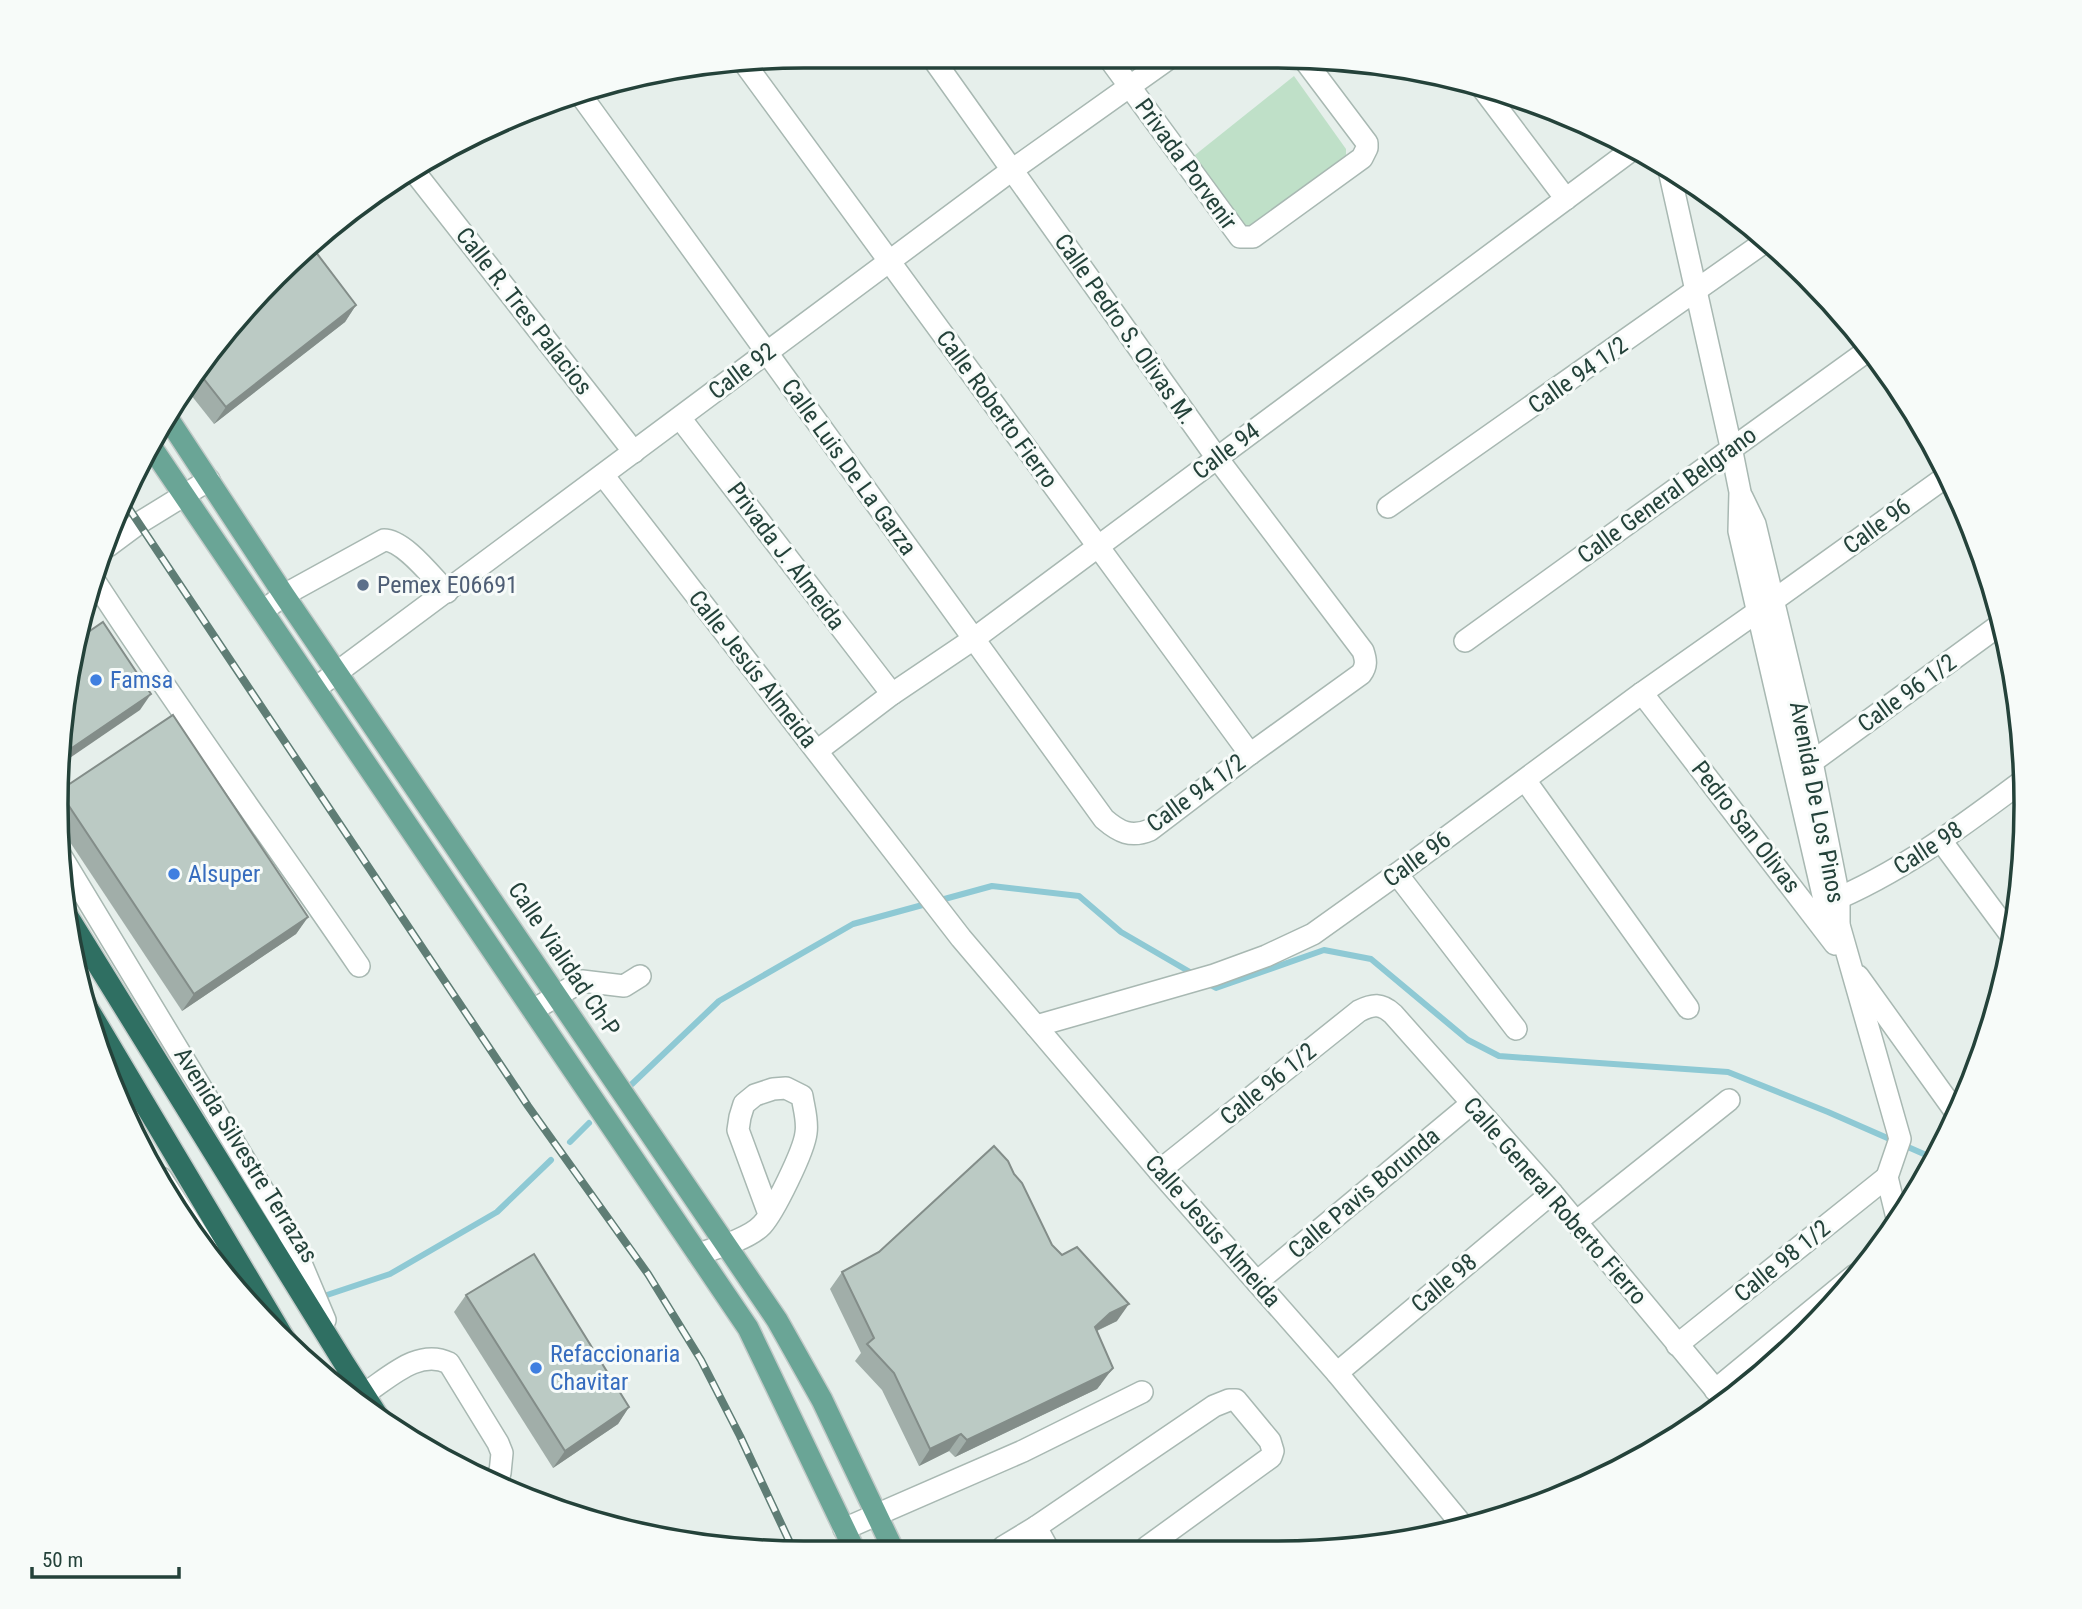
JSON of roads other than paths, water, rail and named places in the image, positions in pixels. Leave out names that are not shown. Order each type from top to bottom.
[{"type":"highway","name":"Avenida Silvestre Terrazas","points":[[80,936],[365,1395]]},
{"type":"highway","points":[[107,1040],[263,1303]]},
{"type":"main road","name":"Calle Vialidad Ch-P","points":[[173,426],[284,595],[777,1320],[822,1399],[889,1541]]},
{"type":"main road","points":[[157,455],[748,1328],[848,1538]]},
{"type":"street","name":"Calle Pedro S. Olivas M.","points":[[940,68],[1217,458],[1363,651],[1366,663],[1364,669]]},
{"type":"street","name":"Privada Porvenir","points":[[1116,68],[1240,237],[1253,237],[1362,158],[1367,148],[1367,142],[1312,69]]},
{"type":"street","name":"Calle 92","points":[[316,688],[1012,170],[1156,68]]},
{"type":"street","name":"Calle Roberto Fierro","points":[[750,71],[1250,754]]},
{"type":"street","points":[[1491,100],[1566,199]]},
{"type":"street","name":"Calle Luis De La Garza","points":[[585,102],[1104,819],[1125,834]]},
{"type":"street","name":"Calle 94","points":[[817,751],[892,694],[975,638],[1624,155]]},
{"type":"street","name":"Calle R. Tres Palacios","points":[[419,177],[634,452]]},
{"type":"street","name":"Avenida De Los Pinos","points":[[1671,182],[1740,492],[1755,524],[1765,606],[1824,904],[1839,925],[1849,962]]},
{"type":"street","name":"Calle 94 1/2","points":[[1388,507],[1758,247]]},
{"type":"street","name":"Calle General Belgrano","points":[[1465,641],[1861,355]]},
{"type":"street","name":"Privada J. Almeida","points":[[680,418],[892,694]]},
{"type":"street","name":"Calle Jesús Almeida","points":[[603,475],[961,938],[1159,1171],[1337,1373],[1457,1519]]},
{"type":"street","points":[[118,538],[209,480]]},
{"type":"street","name":"Calle 96","points":[[1035,1026],[1214,975],[1266,956],[1313,934],[1642,693],[1939,482]]},
{"type":"street","points":[[263,611],[284,595],[384,540],[401,545],[447,592]]},
{"type":"street","points":[[100,590],[158,678],[223,767],[359,966]]},
{"type":"street","name":"Avenida De Los Pinos","points":[[1765,606],[1812,762],[1824,904]]},
{"type":"street","name":"Calle 96 1/2","points":[[1812,762],[1993,630]]},
{"type":"street","name":"Calle 94 1/2","points":[[1125,834],[1139,835],[1150,830],[1364,669]]},
{"type":"street","name":"Pedro San Olivas","points":[[1642,693],[1824,904],[1849,962],[1950,1104]]},
{"type":"street","points":[[1525,780],[1688,1008]]},
{"type":"street","name":"Calle 98","points":[[1824,904],[1896,870],[1942,842],[2013,788]]},
{"type":"street","points":[[1942,842],[2003,925]]},
{"type":"street","points":[[1398,874],[1516,1029]]},
{"type":"street","points":[[72,875],[287,1230],[344,1363]]},
{"type":"street","points":[[299,918],[317,904]]},
{"type":"street","points":[[1849,962],[1899,1139],[1887,1177],[1894,1207]]},
{"type":"street","points":[[533,1010],[582,981],[624,985],[639,976]]},
{"type":"street","points":[[155,1012],[175,999]]},
{"type":"street","name":"Calle 96 1/2","points":[[1159,1171],[1359,1011],[1381,1005]]},
{"type":"street","name":"Calle General Roberto Fierro","points":[[1381,1005],[1393,1014],[1552,1193],[1719,1394]]},
{"type":"street","points":[[698,1254],[726,1244],[761,1226],[769,1214],[802,1151],[806,1136],[807,1121],[802,1096],[786,1088],[755,1095],[744,1104],[738,1130],[769,1214]]},
{"type":"street","points":[[1576,1222],[1729,1100]]},
{"type":"street","name":"Calle Pavis Borunda","points":[[1258,1282],[1471,1104]]},
{"type":"street","name":"Calle 98 1/2","points":[[1677,1345],[1887,1177]]},
{"type":"street","name":"Calle 98","points":[[1337,1373],[1552,1193]]},
{"type":"street","points":[[1739,1378],[1786,1337]]},
{"type":"street","points":[[365,1395],[411,1363],[428,1357],[449,1363],[502,1452],[499,1474]]},
{"type":"street","points":[[848,1538],[876,1514],[1023,1451],[1142,1391]]},
{"type":"street","points":[[1013,1541],[1214,1406],[1229,1400],[1236,1401],[1270,1441],[1273,1451],[1270,1458],[1155,1541]]},
{"type":"street","points":[[1036,1527],[1044,1541]]},
{"type":"waterway","points":[[632,1084],[719,1001],[853,924],[992,886],[1079,896],[1121,932],[1195,975]]},
{"type":"waterway","points":[[1207,983],[1216,988],[1324,950],[1371,959],[1468,1040],[1499,1056],[1728,1072],[1925,1154]]},
{"type":"waterway","points":[[570,1142],[589,1123]]},
{"type":"waterway","points":[[327,1295],[390,1274],[497,1212],[551,1160]]},
{"type":"railway","points":[[130,510],[528,1106],[648,1274],[701,1360],[789,1540]]},
{"type":"place","name":"Pemex E06691","points":[[363,585]]},
{"type":"place","name":"Famsa","points":[[96,680]]},
{"type":"place","name":"Alsuper","points":[[174,874]]},
{"type":"place","name":"Refaccionaria Chavitar","points":[[536,1368]]}]
